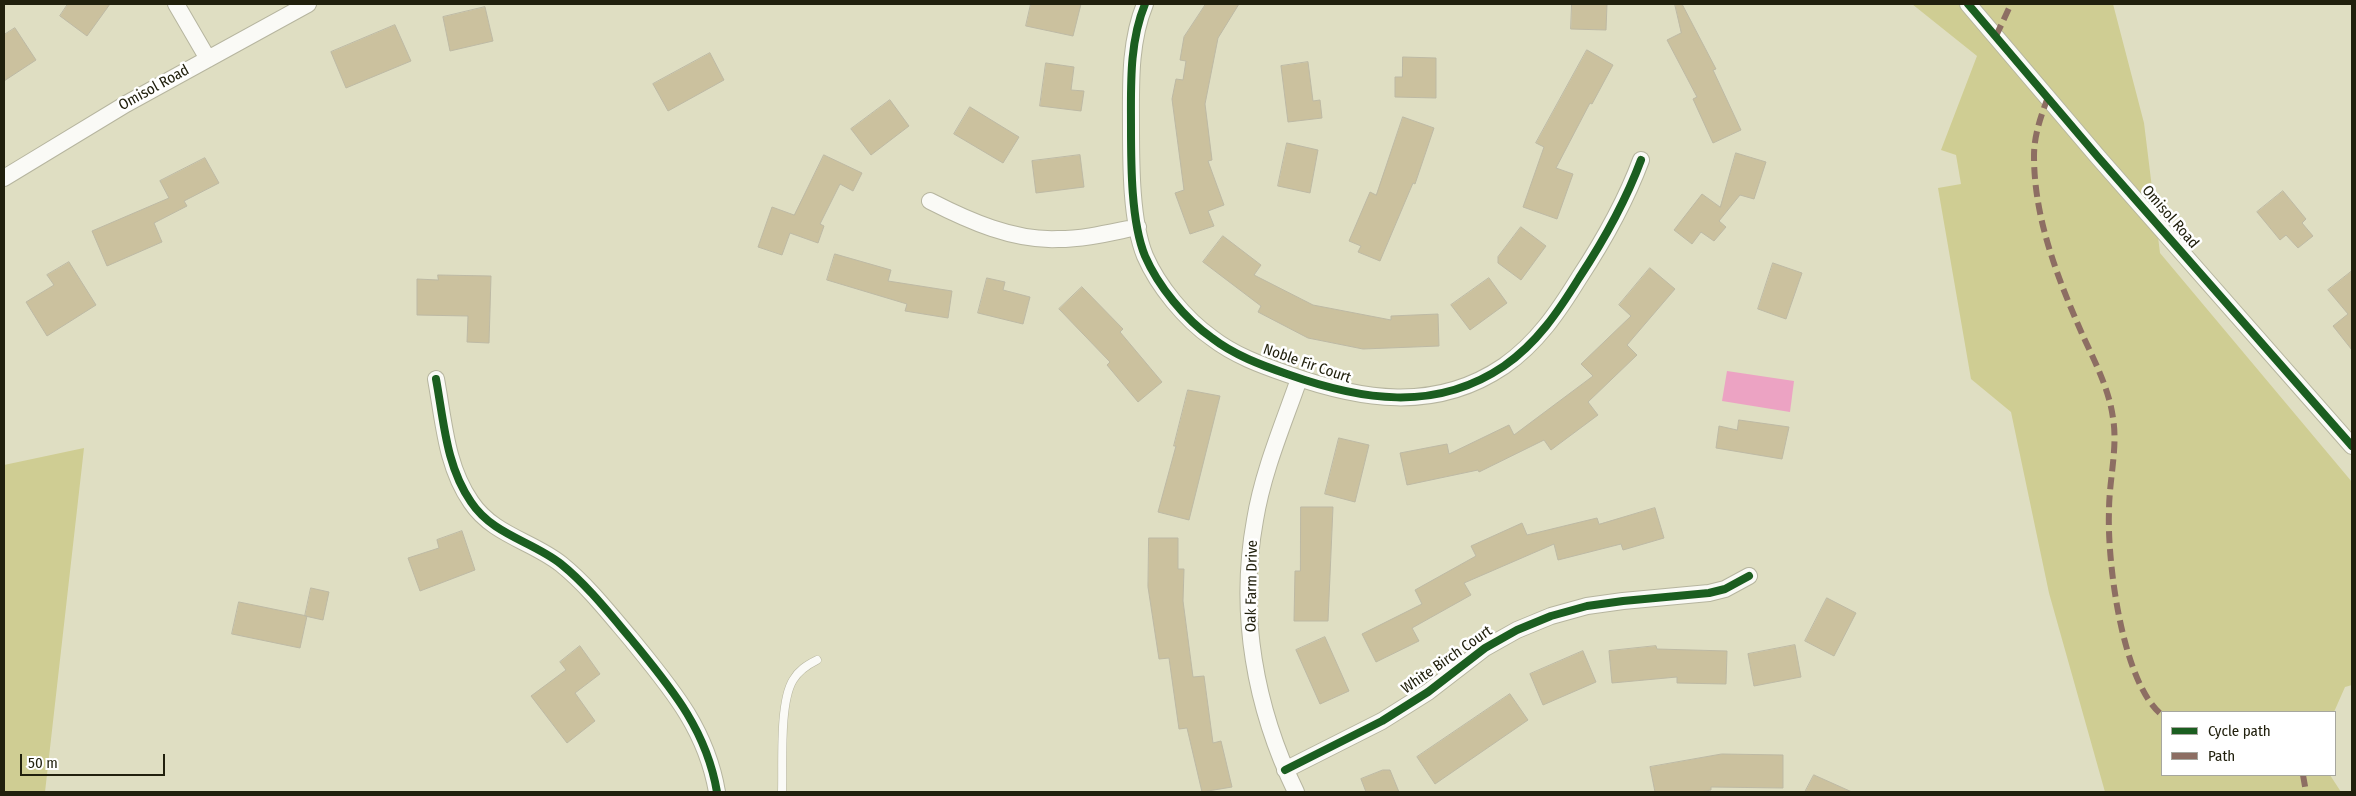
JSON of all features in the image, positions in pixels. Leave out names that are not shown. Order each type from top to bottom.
[{"type":"street","points":[[176,4],[208,59]]},
{"type":"street","name":"Omisol Road","points":[[4,178],[126,104],[308,4]]},
{"type":"street","name":"Noble Fir Court","points":[[1145,4],[1135,38],[1130,72],[1131,165],[1138,227],[1145,255],[1163,285],[1185,313],[1210,337],[1226,348],[1299,378],[1356,395],[1389,398],[1422,396],[1455,390],[1484,378],[1505,366],[1533,343],[1553,319],[1612,226],[1628,195],[1641,160]]},
{"type":"street","name":"Omisol Road","points":[[1968,4],[2105,164],[2352,446]]},
{"type":"street","points":[[930,201],[996,230],[1028,237],[1057,240],[1092,236],[1138,227]]},
{"type":"street","name":"Oak Farm Drive","points":[[1296,792],[1285,770],[1267,718],[1256,675],[1248,604],[1249,561],[1255,518],[1268,469],[1299,378]]},
{"type":"street","points":[[436,379],[450,460],[459,483],[472,504],[489,522],[509,536],[543,552],[562,565],[606,610],[679,698],[695,726],[708,756],[717,792]]},
{"type":"street","name":"White Birch Court","points":[[1285,770],[1382,720],[1428,692],[1485,648],[1517,630],[1551,616],[1587,606],[1652,597],[1709,594],[1725,589],[1749,576]]},
{"type":"lane","points":[[782,792],[786,697],[793,680],[799,672],[816,660]]},
{"type":"shaded area","points":[[1912,4],[2113,4],[2144,123],[2160,253],[2352,482],[2352,685],[2345,687],[2334,711],[2161,711],[2161,776],[2331,776],[2341,792],[2105,792],[2049,593],[2011,412],[1971,379],[1938,188],[1961,184],[1956,155],[1941,150],[1977,56]]},
{"type":"shaded area","points":[[1727,371],[1794,381],[1790,412],[1722,401]]},
{"type":"shaded area","points":[[84,448],[45,792],[4,792],[4,465]]},
{"type":"building","points":[[68,4],[110,4],[87,36],[60,16]]},
{"type":"building","points":[[1031,4],[1081,4],[1073,36],[1026,26]]},
{"type":"building","points":[[1206,4],[1239,4],[1218,38],[1205,104],[1212,160],[1208,161],[1224,205],[1208,211],[1214,226],[1190,234],[1175,193],[1184,190],[1172,99],[1176,79],[1183,80],[1186,61],[1180,60],[1184,37]]},
{"type":"building","points":[[1572,4],[1607,4],[1606,30],[1571,29]]},
{"type":"building","points":[[1675,4],[1682,4],[1716,69],[1713,70],[1741,130],[1713,143],[1693,99],[1697,97],[1667,40],[1681,33]]},
{"type":"building","points":[[485,7],[493,41],[450,51],[443,17]]},
{"type":"building","points":[[395,25],[411,61],[346,88],[331,52]]},
{"type":"building","points":[[15,28],[36,60],[4,81],[4,35]]},
{"type":"building","points":[[1587,50],[1613,65],[1592,104],[1590,103],[1556,168],[1573,174],[1557,219],[1523,207],[1544,147],[1536,143]]},
{"type":"building","points":[[710,53],[724,80],[668,111],[653,84]]},
{"type":"building","points":[[1403,57],[1436,58],[1436,98],[1395,97],[1395,77],[1402,77]]},
{"type":"building","points":[[1308,62],[1313,101],[1320,100],[1322,118],[1288,122],[1281,66]]},
{"type":"building","points":[[1046,63],[1074,67],[1071,90],[1084,91],[1081,111],[1040,106]]},
{"type":"building","points":[[890,100],[909,126],[871,155],[851,129]]},
{"type":"building","points":[[970,107],[1019,137],[1003,163],[954,134]]},
{"type":"building","points":[[1403,117],[1434,128],[1415,184],[1413,183],[1380,261],[1358,252],[1361,246],[1349,241],[1370,192],[1376,195]]},
{"type":"building","points":[[1287,143],[1318,150],[1310,193],[1278,186]]},
{"type":"building","points":[[1736,153],[1766,162],[1754,199],[1740,195],[1719,221],[1726,227],[1714,241],[1701,232],[1692,244],[1674,230],[1702,194],[1720,207]]},
{"type":"building","points":[[824,155],[862,173],[853,191],[840,184],[820,224],[824,226],[818,243],[790,233],[782,255],[758,247],[772,207],[794,215]]},
{"type":"building","points":[[1080,155],[1084,187],[1036,193],[1032,161]]},
{"type":"building","points":[[205,158],[219,183],[184,201],[187,206],[154,223],[162,242],[107,266],[92,231],[169,198],[160,181]]},
{"type":"building","points":[[2283,191],[2306,219],[2302,223],[2313,236],[2298,248],[2286,235],[2280,240],[2257,212]]},
{"type":"building","points":[[1521,227],[1546,246],[1521,280],[1498,263],[1498,257]]},
{"type":"building","points":[[1223,236],[1261,265],[1254,275],[1313,305],[1391,320],[1391,316],[1438,314],[1439,346],[1363,349],[1308,338],[1258,312],[1261,306],[1203,262]]},
{"type":"building","points":[[835,254],[891,270],[888,281],[952,291],[948,318],[905,311],[907,304],[827,280]]},
{"type":"building","points":[[69,262],[96,305],[47,336],[26,302],[54,285],[47,275]]},
{"type":"building","points":[[1773,263],[1802,273],[1786,319],[1758,309]]},
{"type":"building","points":[[1650,268],[1675,289],[1627,345],[1637,355],[1588,402],[1598,415],[1551,450],[1544,440],[1479,472],[1478,470],[1407,485],[1400,453],[1447,444],[1449,454],[1509,425],[1514,435],[1593,376],[1581,364],[1631,316],[1619,305]]},
{"type":"building","points":[[2352,271],[2352,350],[2333,326],[2348,314],[2328,290]]},
{"type":"building","points":[[438,275],[491,276],[489,343],[467,342],[468,316],[417,315],[417,279],[438,280]]},
{"type":"building","points":[[987,278],[1005,282],[1003,290],[1030,297],[1023,324],[978,313]]},
{"type":"building","points":[[1489,278],[1507,303],[1470,330],[1451,305]]},
{"type":"building","points":[[1082,287],[1123,329],[1120,332],[1162,382],[1138,402],[1107,365],[1110,362],[1059,309]]},
{"type":"building","points":[[1188,390],[1220,396],[1189,520],[1158,512],[1176,446],[1174,446]]},
{"type":"building","points":[[1739,420],[1789,427],[1782,459],[1716,448],[1719,426],[1737,430]]},
{"type":"building","points":[[1339,438],[1369,445],[1355,502],[1325,494]]},
{"type":"building","points":[[1301,507],[1333,507],[1328,621],[1294,621],[1295,571],[1300,571]]},
{"type":"building","points":[[1655,508],[1664,538],[1623,550],[1621,544],[1558,560],[1554,544],[1464,583],[1471,595],[1412,628],[1419,641],[1376,662],[1362,634],[1422,604],[1415,590],[1476,556],[1471,546],[1522,523],[1527,535],[1597,518],[1599,524]]},
{"type":"building","points":[[462,531],[475,570],[420,591],[408,558],[439,548],[437,540]]},
{"type":"building","points":[[1149,538],[1178,538],[1178,569],[1184,569],[1183,601],[1193,677],[1204,676],[1213,743],[1221,741],[1232,787],[1202,792],[1187,728],[1179,729],[1169,658],[1159,659],[1148,587]]},
{"type":"building","points":[[311,588],[329,592],[323,620],[305,616]]},
{"type":"building","points":[[1827,598],[1856,613],[1834,656],[1805,641]]},
{"type":"building","points":[[239,602],[307,616],[300,648],[232,634]]},
{"type":"building","points":[[1325,637],[1349,691],[1320,704],[1296,650]]},
{"type":"building","points":[[1795,645],[1801,677],[1754,686],[1748,654]]},
{"type":"building","points":[[580,646],[600,674],[575,693],[595,721],[567,743],[531,696],[566,670],[560,662]]},
{"type":"building","points":[[1656,646],[1657,649],[1727,651],[1726,684],[1677,683],[1677,677],[1612,683],[1609,651]]},
{"type":"building","points":[[1583,651],[1596,682],[1543,705],[1530,674]]},
{"type":"building","points":[[1510,694],[1528,720],[1435,784],[1417,757]]},
{"type":"building","points":[[1722,754],[1783,755],[1783,788],[1711,787],[1711,790],[1700,792],[1655,792],[1650,767]]},
{"type":"building","points":[[1383,770],[1390,770],[1399,792],[1366,792],[1361,779]]},
{"type":"building","points":[[1814,775],[1852,792],[1805,792]]},
{"type":"marked path","points":[[1996,36],[2011,4]]},
{"type":"marked path","points":[[2048,97],[2038,126],[2034,148],[2038,203],[2049,248],[2057,271],[2101,376],[2111,407],[2114,429],[2114,452],[2109,499],[2109,533],[2114,589],[2127,650],[2137,677],[2148,699],[2161,714]]},
{"type":"marked path","points":[[2303,776],[2306,792]]},
{"type":"cycle path","points":[[1145,4],[1136,34],[1131,96],[1131,158],[1134,210],[1140,242],[1145,256],[1157,279],[1173,301],[1182,312],[1212,338],[1229,350],[1248,359],[1314,383],[1370,395],[1424,396],[1451,391],[1478,381],[1504,366],[1537,337],[1563,303],[1613,221],[1641,160]]},
{"type":"cycle path","points":[[1968,4],[2098,157],[2352,446]]},
{"type":"cycle path","points":[[436,379],[451,459],[456,474],[471,502],[480,513],[501,530],[550,556],[571,572],[614,619],[659,674],[695,728],[712,769],[717,792]]},
{"type":"cycle path","points":[[1285,770],[1382,721],[1428,692],[1485,648],[1517,630],[1551,616],[1587,606],[1709,593],[1725,589],[1749,576]]}]
